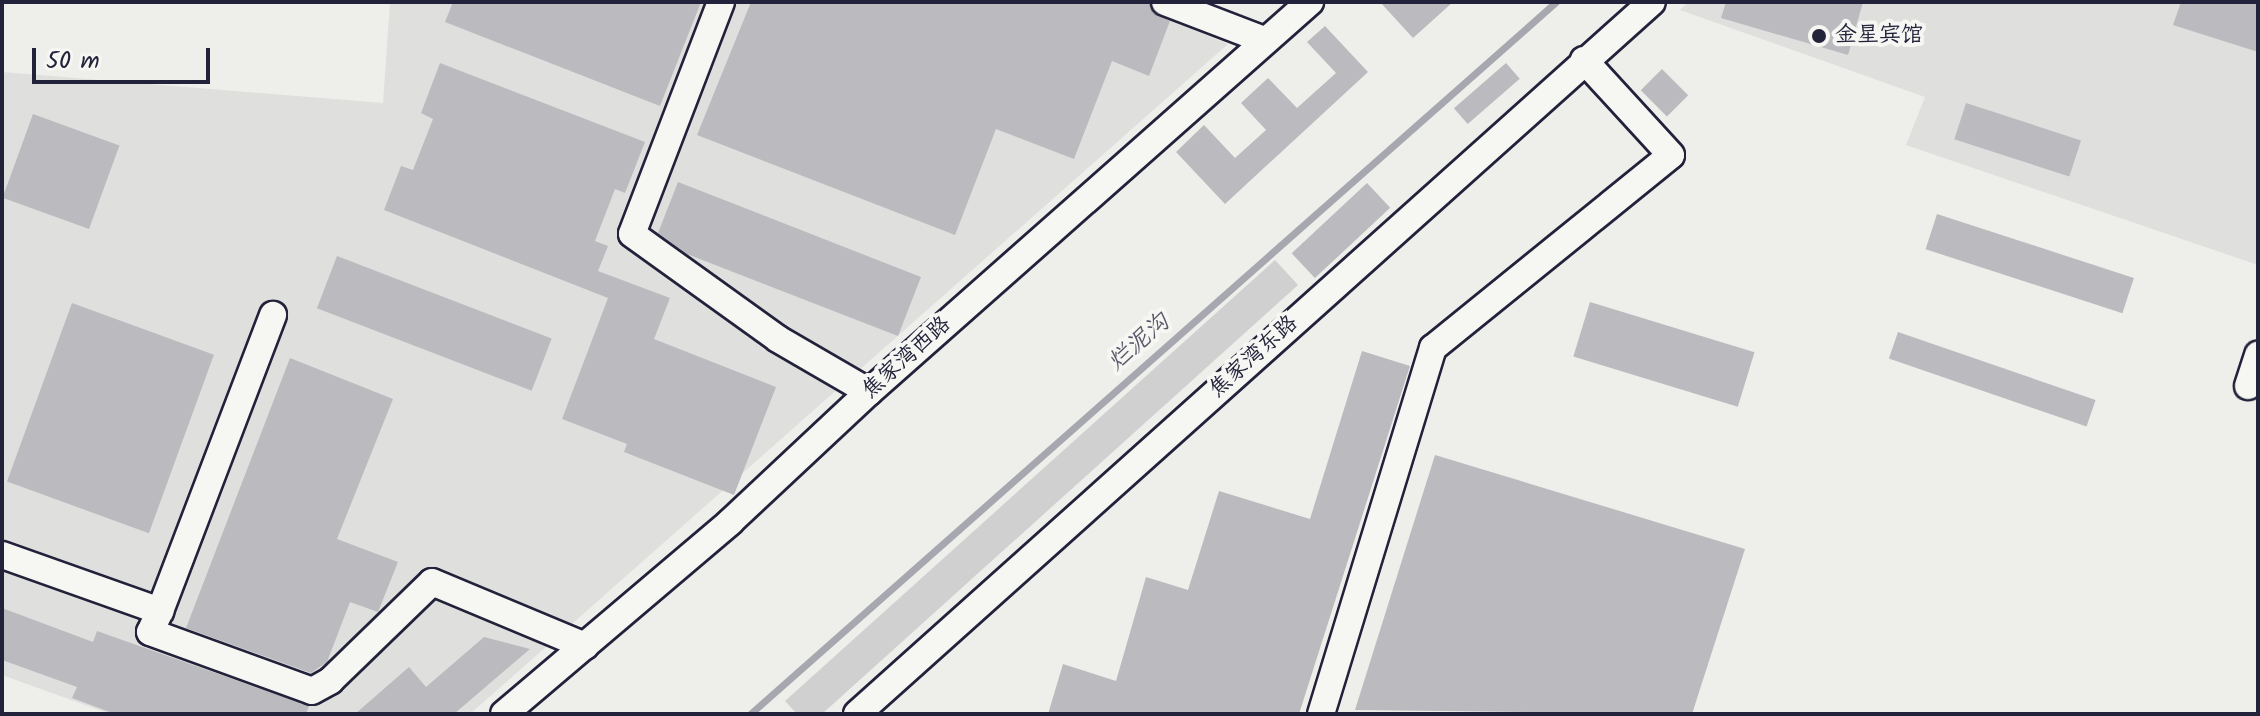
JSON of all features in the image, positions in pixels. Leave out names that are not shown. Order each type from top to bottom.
[{"type":"street","points":[[721,2],[632,234],[778,339],[869,392]]},
{"type":"street","points":[[1165,2],[1264,40]]},
{"type":"street","name":"焦家湾西路","points":[[504,714],[730,522],[869,392],[1310,2]]},
{"type":"street","name":"焦家湾东路","points":[[857,714],[1652,2]]},
{"type":"street","points":[[1321,714],[1433,348],[1671,155],[1584,60]]},
{"type":"street","points":[[273,315],[150,632],[312,691],[330,681],[432,582],[585,646]]},
{"type":"street","points":[[2248,386],[2258,355]]},
{"type":"street","points":[[2,555],[160,611]]},
{"type":"shaded area","points":[[390,2],[1127,2],[1228,44],[470,714],[110,714],[2,675],[2,72],[383,103]]},
{"type":"shaded area","points":[[1688,2],[2258,2],[2258,265],[1906,145],[1925,97],[1680,10]]},
{"type":"shaded area","points":[[1275,260],[1298,285],[822,714],[797,714],[785,701]]},
{"type":"building","points":[[453,2],[701,2],[660,106],[445,22]]},
{"type":"building","points":[[751,2],[1149,2],[1153,13],[1170,21],[1149,76],[1112,61],[1074,159],[996,129],[955,235],[697,135]]},
{"type":"building","points":[[1380,2],[1453,2],[1413,38]]},
{"type":"building","name":"金星宾馆","points":[[1726,2],[1863,2],[1848,55],[1721,18]]},
{"type":"building","points":[[2181,2],[2258,2],[2258,52],[2173,25]]},
{"type":"building","points":[[1325,26],[1368,72],[1225,204],[1176,152],[1204,125],[1235,158],[1266,130],[1241,103],[1268,78],[1297,108],[1336,73],[1307,42]]},
{"type":"building","points":[[440,63],[645,142],[625,193],[615,189],[595,241],[608,246],[598,271],[670,298],[654,339],[776,387],[734,495],[624,452],[627,444],[562,419],[608,298],[384,210],[401,166],[413,170],[433,119],[421,113]]},
{"type":"building","points":[[1506,63],[1520,79],[1468,124],[1454,108]]},
{"type":"building","points":[[1662,69],[1688,95],[1667,116],[1641,90]]},
{"type":"building","points":[[1966,103],[2081,140],[2069,177],[1954,139]]},
{"type":"building","points":[[33,114],[119,145],[89,229],[3,198]]},
{"type":"building","points":[[678,182],[921,277],[898,336],[687,254],[658,233]]},
{"type":"building","points":[[1367,183],[1390,208],[1315,278],[1292,253]]},
{"type":"building","points":[[1937,214],[2134,278],[2122,313],[1926,249]]},
{"type":"building","points":[[337,256],[552,338],[532,391],[317,308]]},
{"type":"building","points":[[1590,302],[1754,352],[1738,407],[1573,357]]},
{"type":"building","points":[[72,303],[214,355],[149,533],[7,482]]},
{"type":"building","points":[[1898,332],[2096,400],[2086,427],[1889,358]]},
{"type":"building","points":[[1362,351],[1410,366],[1299,714],[1048,714],[1063,664],[1116,681],[1146,577],[1188,590],[1219,491],[1310,519]]},
{"type":"building","points":[[290,358],[393,399],[337,539],[398,562],[378,612],[350,602],[327,662],[311,673],[186,628]]},
{"type":"building","points":[[1435,455],[1745,549],[1692,714],[1355,710]]},
{"type":"building","points":[[2,608],[93,642],[97,631],[309,706],[306,714],[115,714],[72,698],[77,687],[2,660]]},
{"type":"building","points":[[484,637],[530,649],[454,714],[355,714],[409,667],[426,687]]},
{"type":"waterway","name":"烂泥沟","points":[[750,714],[1556,2]]},
{"type":"place","name":"金星宾馆","points":[[1819,36]]}]
